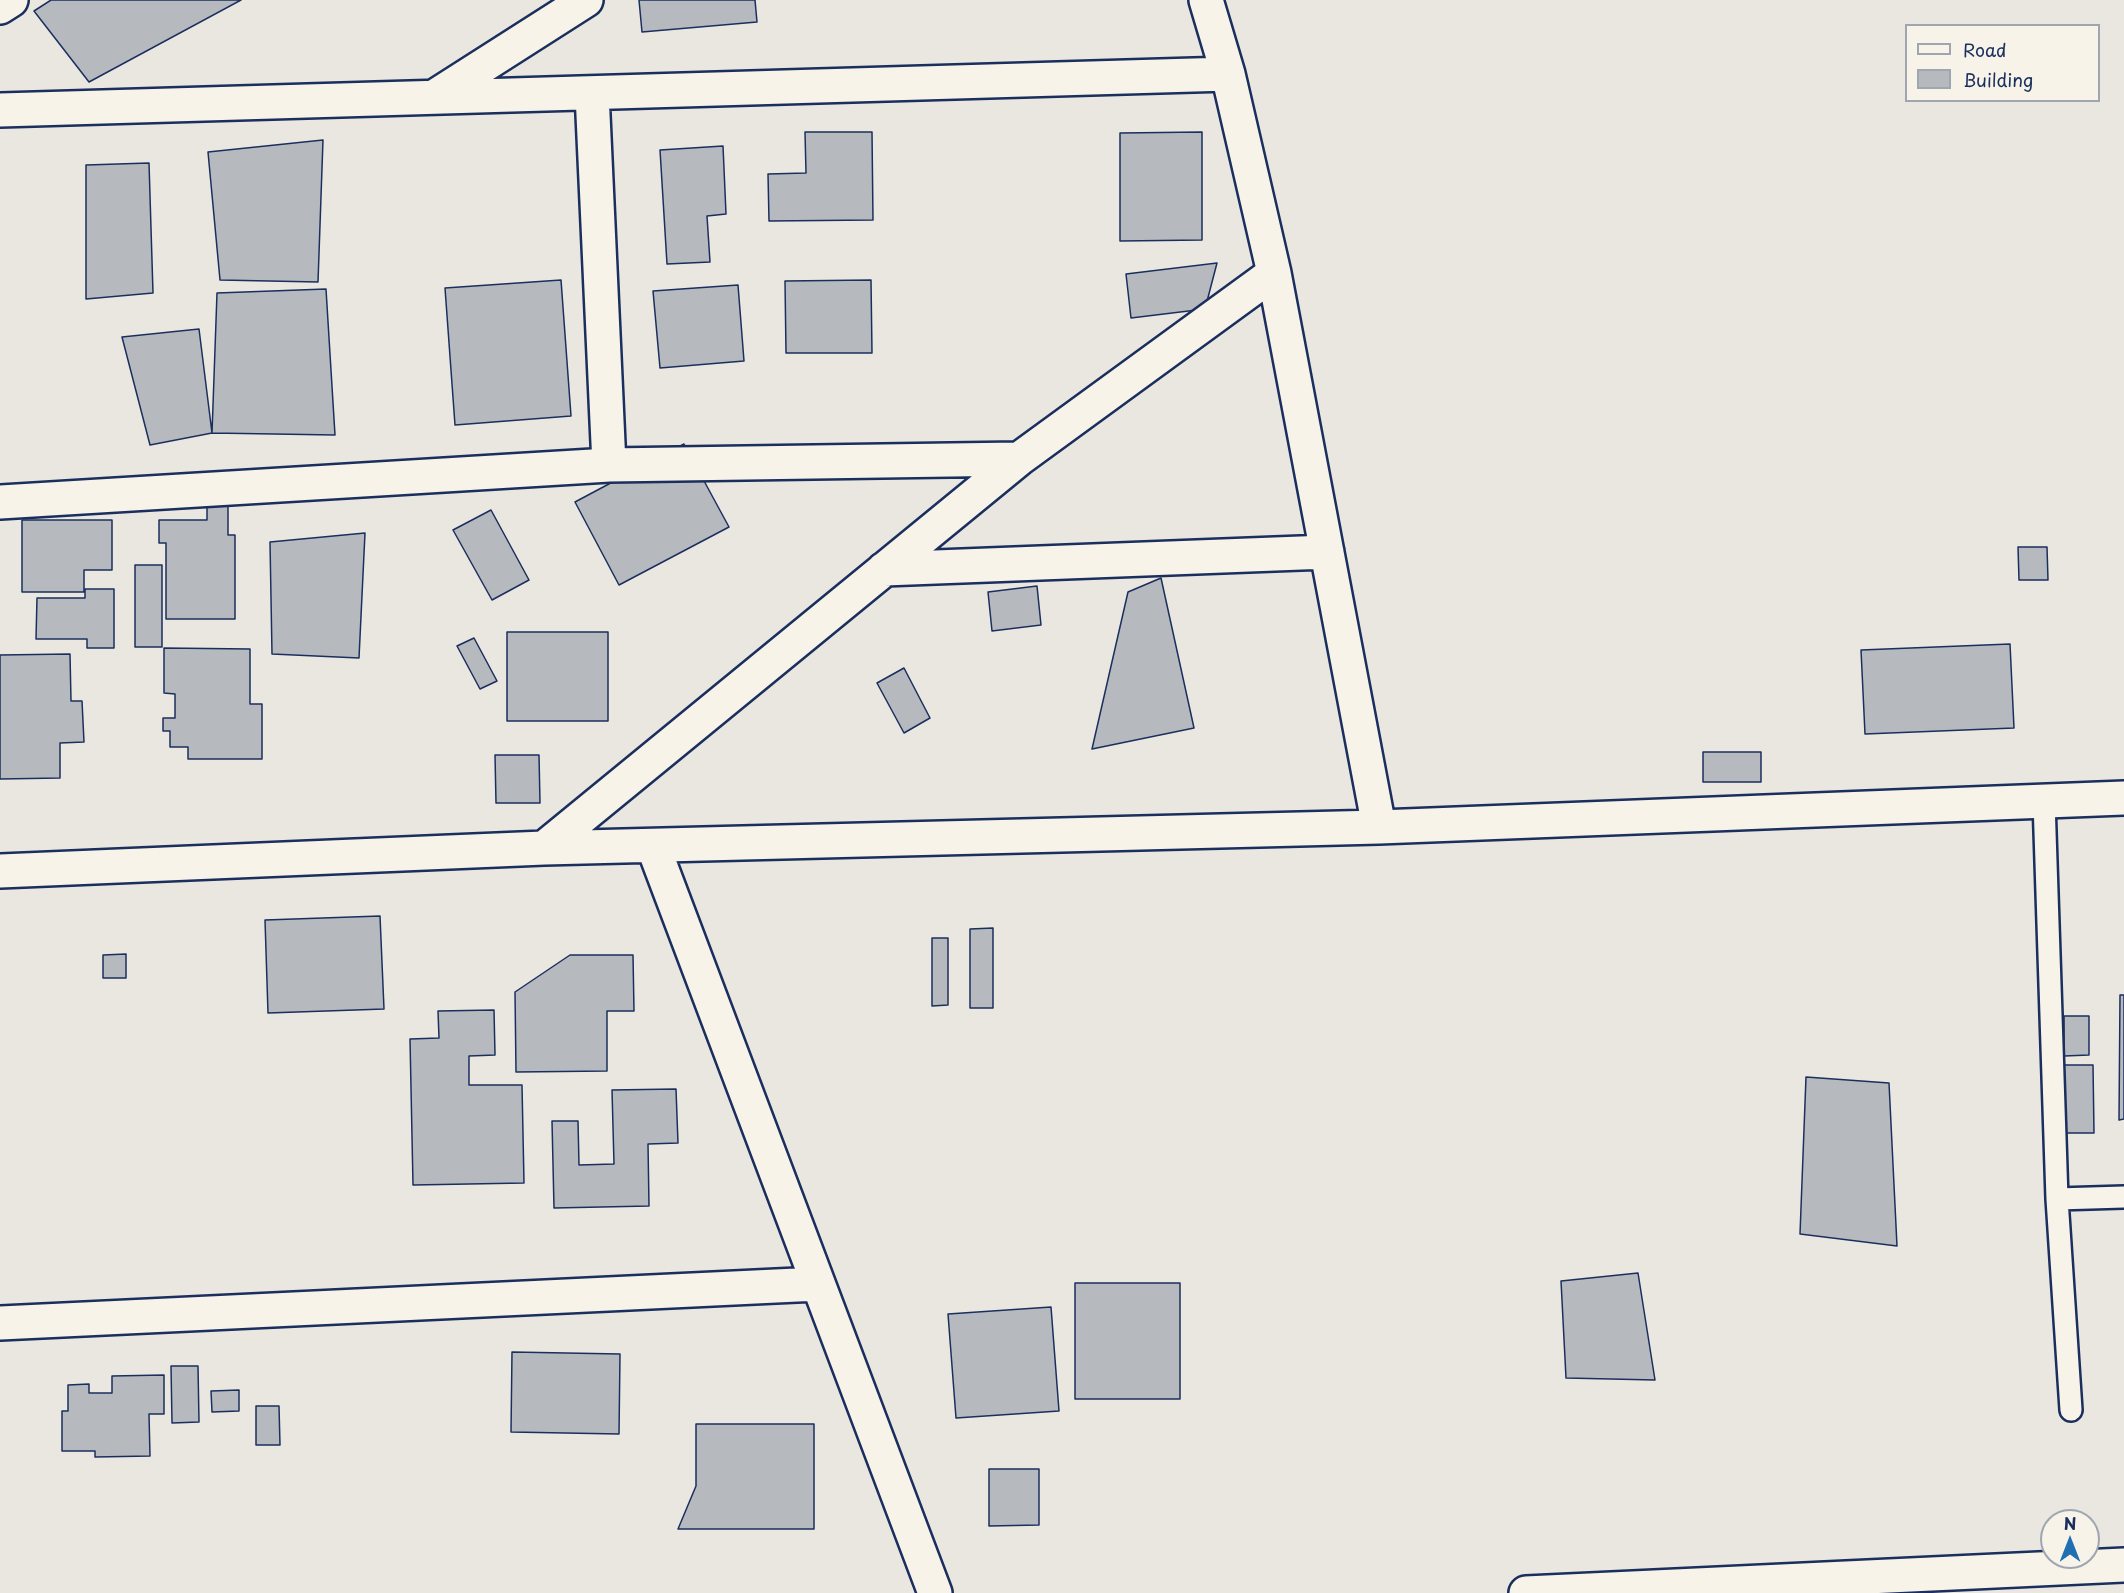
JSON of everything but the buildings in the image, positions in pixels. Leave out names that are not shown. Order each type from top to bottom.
[{"type":"street","points":[[0,7],[11,0]]},
{"type":"street","points":[[434,98],[586,0]]},
{"type":"street","points":[[1206,0],[1228,74],[1274,273],[1379,826]]},
{"type":"street","points":[[0,110],[1228,74]]},
{"type":"street","points":[[592,93],[609,465]]},
{"type":"street","points":[[544,848],[1019,459],[1274,273]]},
{"type":"street","points":[[0,502],[609,465],[1019,459]]},
{"type":"street","points":[[884,569],[1327,552]]},
{"type":"street","points":[[0,871],[544,848],[1379,826],[2124,798]]},
{"type":"street","points":[[653,846],[935,1593]]},
{"type":"street","points":[[0,1323],[818,1284]]},
{"type":"street","points":[[1526,1593],[1993,1582],[2124,1565]]},
{"type":"lane","points":[[2044,801],[2057,1199],[2071,1410]]},
{"type":"lane","points":[[2057,1199],[2124,1197]]}]
